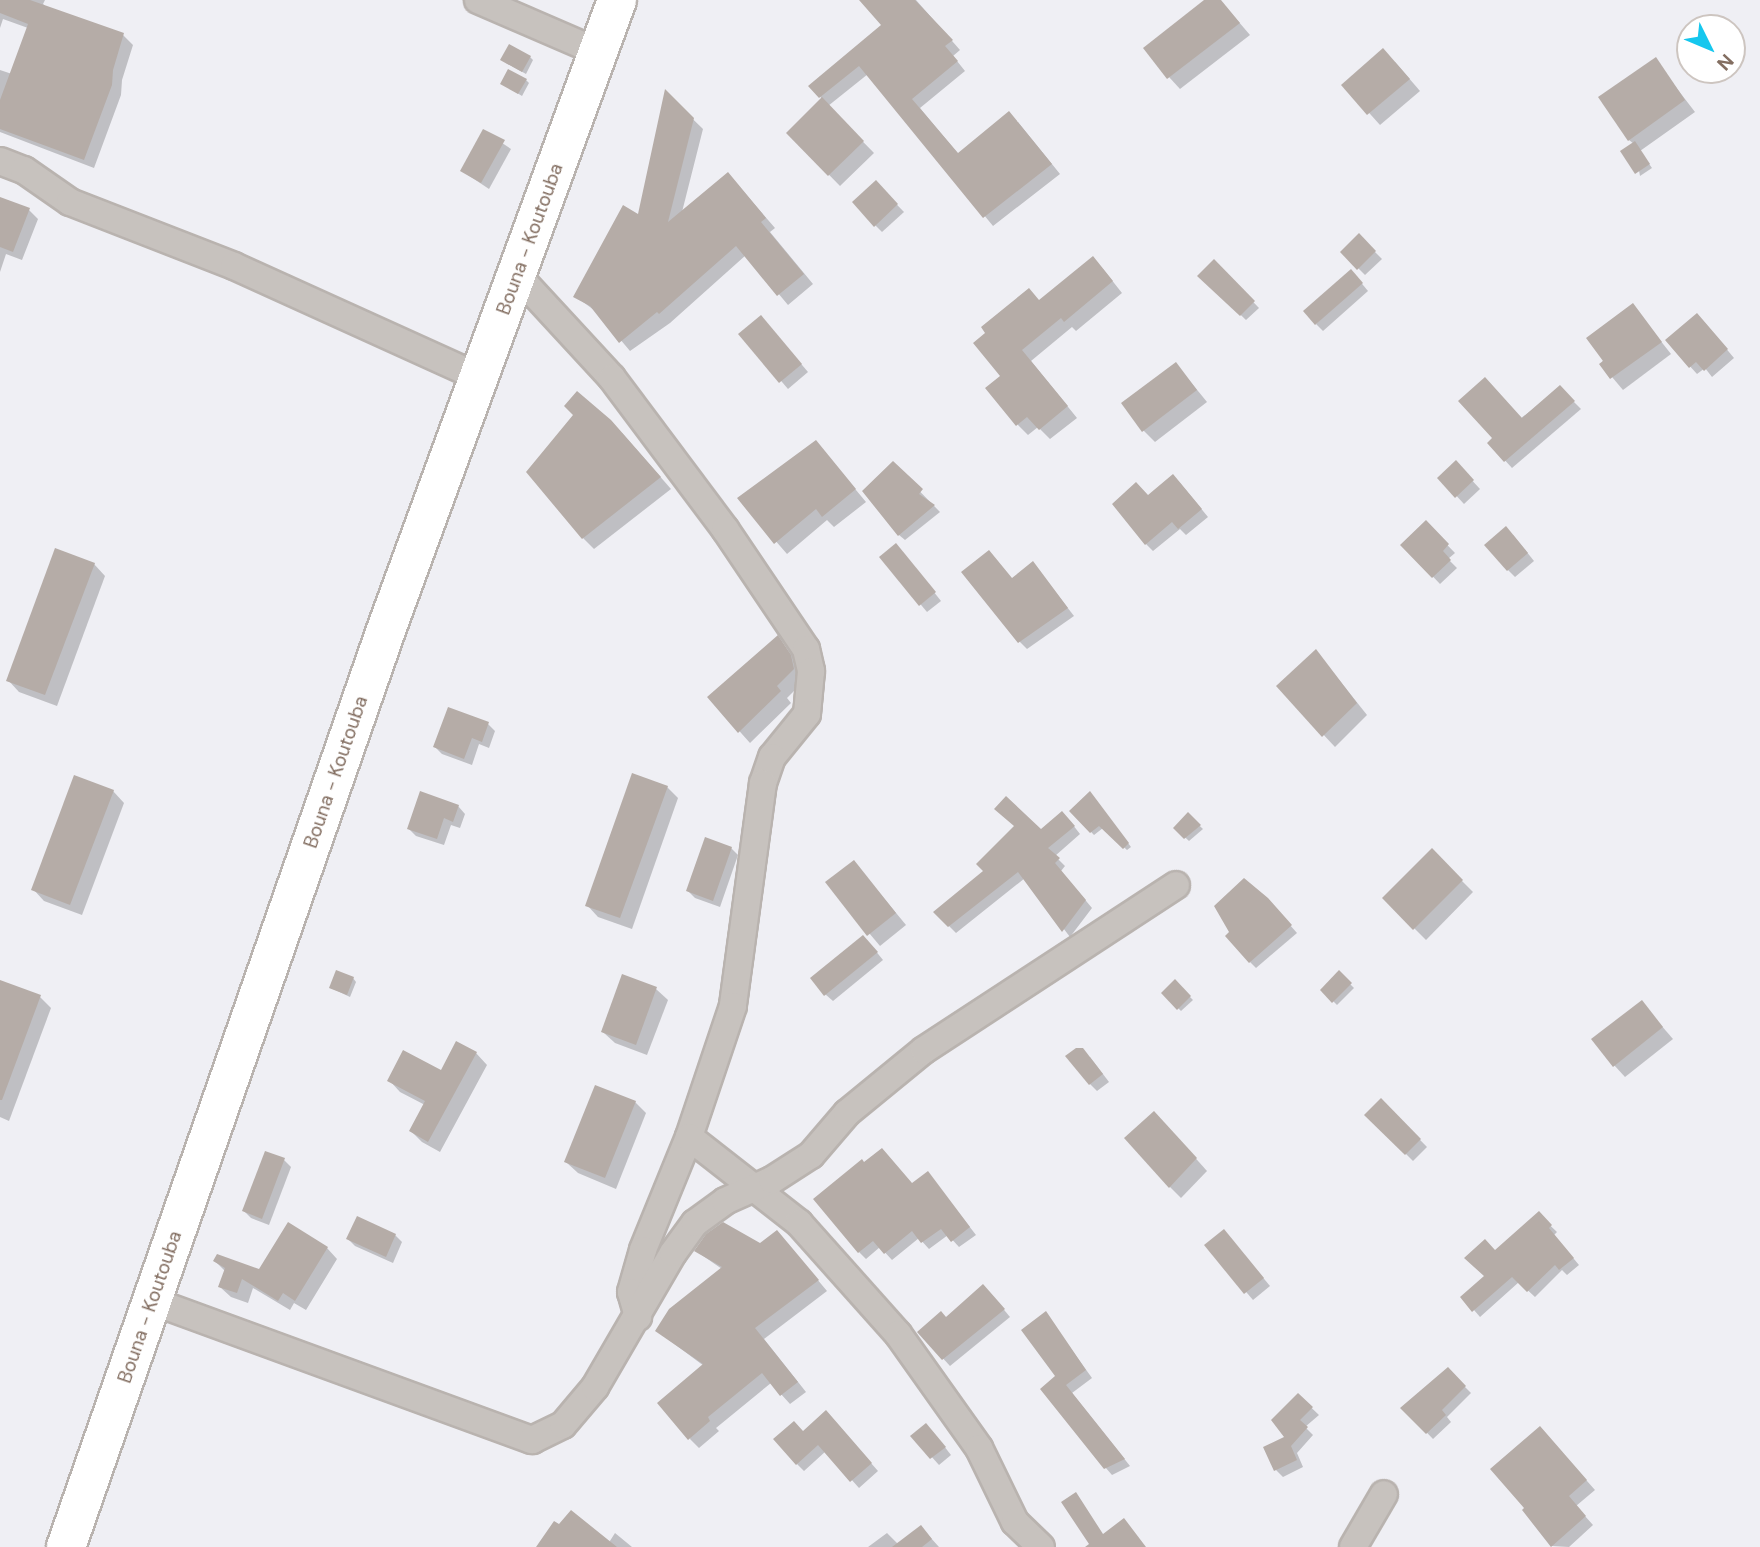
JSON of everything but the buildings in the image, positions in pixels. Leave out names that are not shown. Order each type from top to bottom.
[{"type":"main road","name":"Bouna - Koutouba","points":[[66,1547],[386,630],[617,0]]},
{"type":"street","points":[[478,0],[598,52]]},
{"type":"street","points":[[0,161],[24,170],[71,202],[234,265],[479,377]]},
{"type":"street","points":[[517,275],[612,378],[717,518],[806,649],[811,671],[807,714],[772,757],[763,783],[733,1006],[689,1138],[643,1250],[631,1292],[638,1317]]},
{"type":"street","points":[[152,1301],[532,1440],[564,1425],[595,1387],[673,1253],[695,1223],[725,1201],[811,1155],[847,1113],[924,1050],[1176,885]]},
{"type":"street","points":[[689,1138],[799,1223],[898,1334],[979,1448],[1015,1522],[1041,1547]]},
{"type":"street","points":[[1353,1547],[1384,1494]]}]
